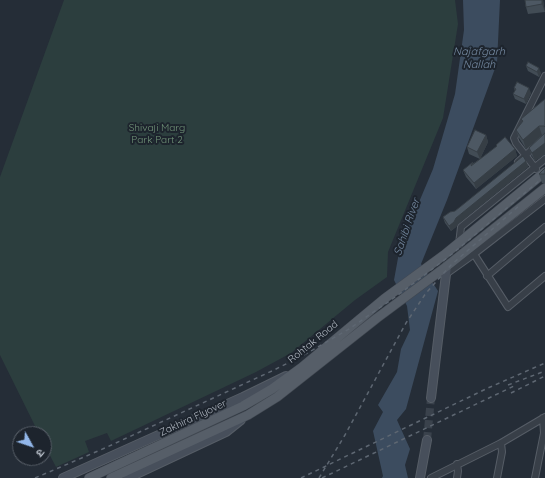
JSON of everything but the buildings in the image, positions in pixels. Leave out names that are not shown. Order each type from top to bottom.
[{"type":"main road","name":"Rohtak Road","points":[[63,478],[243,397],[301,368],[357,320],[459,244],[543,174]]},
{"type":"main road","name":"Rohtak Road","points":[[128,478],[226,432],[248,415],[277,397],[346,342],[432,277],[446,270],[545,188]]},
{"type":"main road","points":[[431,398],[446,270]]},
{"type":"main road","name":"Zakhira Flyover","points":[[111,478],[145,457],[243,406],[272,389],[301,368]]},
{"type":"main road","name":"Zakhira Flyover","points":[[89,478],[248,415]]},
{"type":"main road","points":[[420,478],[427,440]]},
{"type":"street","points":[[543,174],[535,167],[516,143],[514,138],[545,76]]},
{"type":"street","points":[[514,165],[545,138]]},
{"type":"street","points":[[459,244],[461,227],[545,159]]},
{"type":"street","points":[[446,270],[474,254],[545,199]]},
{"type":"street","points":[[487,276],[545,227]]},
{"type":"street","points":[[474,254],[508,307],[545,276]]},
{"type":"street","points":[[431,478],[501,443],[544,417]]},
{"type":"street","points":[[535,478],[544,433],[544,417]]},
{"type":"street","points":[[497,478],[502,452],[501,443]]},
{"type":"street","points":[[457,464],[457,478]]},
{"type":"green space","name":"Shivaji Marg Park Part 2","points":[[64,0],[455,0],[458,24],[443,118],[388,252],[387,277],[355,300],[291,353],[256,372],[111,441],[107,433],[85,441],[89,452],[56,467],[52,459],[52,426],[35,426],[0,355],[0,177]]},
{"type":"water","name":"Najafgarh Nallah","points":[[463,0],[500,0],[497,63],[447,200],[421,264],[438,291],[406,409],[397,420],[410,449],[405,465],[408,478],[382,478],[383,476],[373,431],[383,412],[378,405],[397,372],[401,349],[410,330],[407,306],[394,280],[400,247],[433,169],[455,94],[464,30]]},
{"type":"tunnel","points":[[427,440],[431,398]]},
{"type":"railway","points":[[35,478],[105,448],[274,370],[304,355],[349,329],[398,295],[452,254],[545,176]]},
{"type":"railway","points":[[319,478],[345,435],[406,323],[426,293],[451,265],[520,205]]},
{"type":"railway","points":[[301,478],[488,388],[545,363]]},
{"type":"railway","points":[[508,385],[545,371]]},
{"type":"railway","points":[[511,393],[545,376]]},
{"type":"railway","points":[[322,478],[514,386]]},
{"type":"water label","name":"Sahibi River","points":[[407,227]]}]
